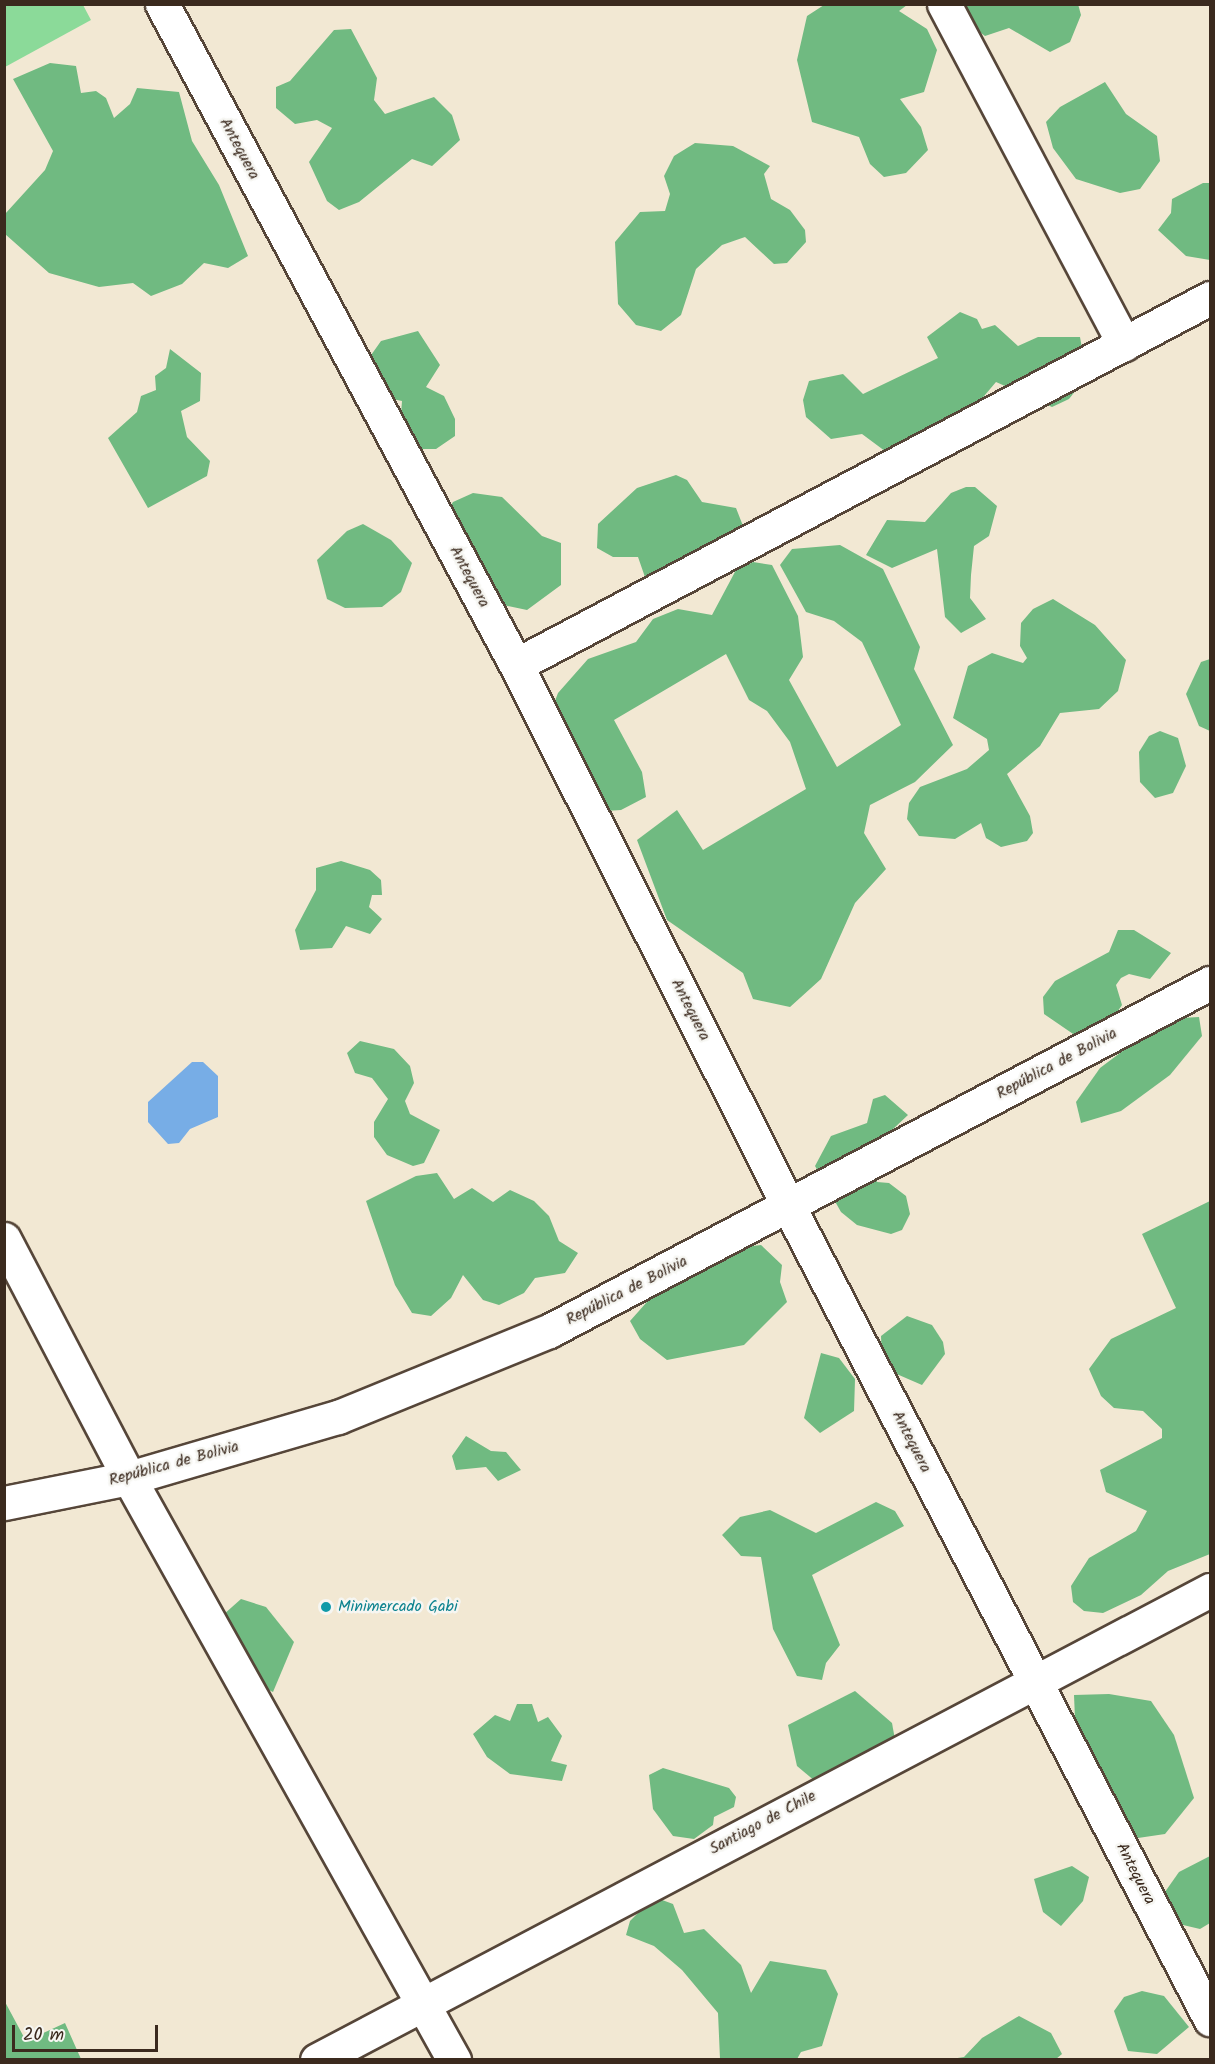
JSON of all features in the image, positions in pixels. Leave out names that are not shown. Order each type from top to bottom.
[{"type":"street","name":"Antequera","points":[[162,4],[516,665],[789,1207],[1210,2019]]},
{"type":"street","points":[[944,4],[1124,344]]},
{"type":"street","points":[[516,665],[1210,298]]},
{"type":"street","name":"República de Bolivia","points":[[4,1503],[129,1478],[339,1417],[549,1331],[789,1207],[1210,983]]},
{"type":"street","points":[[4,1239],[129,1478],[454,2060]]},
{"type":"street","name":"Santiago de Chile","points":[[317,2060],[1034,1678],[1210,1590]]},
{"type":"green space","points":[[5,4],[83,5],[91,20],[5,67]]},
{"type":"green space","points":[[1078,4],[1081,15],[1070,42],[1050,52],[1009,28],[985,36],[965,21],[961,5]]},
{"type":"green space","points":[[824,5],[907,5],[899,11],[927,29],[937,50],[924,92],[900,99],[921,127],[928,150],[906,173],[884,177],[870,164],[859,137],[812,122],[797,60],[807,16]]},
{"type":"green space","points":[[351,29],[377,78],[374,100],[385,114],[434,97],[452,115],[460,140],[432,166],[412,159],[359,202],[339,210],[327,201],[309,162],[332,128],[317,120],[295,124],[276,108],[276,87],[290,81],[334,30]]},
{"type":"green space","points":[[50,63],[76,66],[81,93],[96,91],[106,98],[114,118],[130,104],[137,88],[179,92],[192,141],[219,185],[248,256],[228,268],[204,263],[182,284],[151,296],[133,283],[99,287],[49,273],[5,234],[5,214],[45,170],[53,151],[13,79]]},
{"type":"green space","points":[[1105,82],[1126,114],[1157,136],[1160,161],[1140,189],[1120,193],[1076,179],[1053,148],[1046,122],[1060,107]]},
{"type":"green space","points":[[695,143],[733,146],[770,166],[764,174],[771,199],[790,210],[805,230],[806,242],[787,263],[774,264],[745,237],[722,245],[696,269],[681,315],[661,331],[636,325],[618,304],[615,242],[640,212],[665,211],[670,194],[664,176],[674,156]]},
{"type":"green space","points":[[1203,183],[1210,183],[1210,260],[1186,256],[1158,230],[1171,213],[1172,199]]},
{"type":"green space","points":[[960,312],[977,319],[982,329],[995,325],[1018,346],[1038,337],[1080,337],[1087,376],[1069,399],[1052,407],[996,382],[979,402],[897,460],[862,434],[831,439],[806,417],[803,400],[809,381],[843,374],[863,394],[938,358],[927,337]]},
{"type":"green space","points":[[418,331],[440,365],[426,387],[444,396],[455,419],[455,436],[436,449],[416,449],[400,428],[402,401],[383,397],[369,358],[381,341]]},
{"type":"green space","points":[[170,349],[201,373],[200,401],[181,411],[187,437],[210,461],[207,476],[148,508],[108,438],[137,412],[141,396],[156,390],[155,376],[166,368]]},
{"type":"green space","points":[[676,475],[687,480],[702,502],[736,508],[745,531],[646,580],[638,557],[613,557],[597,548],[598,524],[637,488]]},
{"type":"green space","points":[[966,487],[975,487],[997,506],[989,536],[974,546],[971,575],[970,598],[986,619],[961,633],[945,617],[937,549],[892,568],[866,555],[887,520],[925,522],[951,493]]},
{"type":"green space","points":[[473,493],[502,497],[542,536],[561,543],[561,585],[527,610],[498,604],[445,515],[453,502]]},
{"type":"green space","points":[[363,524],[391,540],[412,563],[401,592],[382,607],[345,608],[327,599],[317,560],[347,531]]},
{"type":"green space","points":[[840,545],[883,569],[920,647],[914,669],[953,745],[915,782],[870,805],[864,833],[886,869],[855,903],[821,979],[790,1007],[753,999],[743,973],[667,920],[637,840],[677,810],[703,850],[806,789],[790,742],[767,711],[749,700],[726,654],[614,720],[642,772],[646,797],[621,810],[605,811],[550,714],[558,693],[588,659],[636,642],[653,619],[678,609],[712,615],[736,570],[753,562],[772,565],[798,616],[803,657],[789,680],[837,767],[901,725],[862,642],[834,621],[806,612],[780,565],[792,549]]},
{"type":"green space","points":[[1053,599],[1095,625],[1126,660],[1118,691],[1099,709],[1060,713],[1040,746],[1007,774],[1030,816],[1033,833],[1027,841],[1001,847],[986,838],[981,823],[955,839],[919,836],[907,819],[909,803],[920,787],[967,769],[989,750],[987,739],[953,718],[968,666],[992,653],[1023,663],[1027,658],[1020,646],[1021,623],[1033,609]]},
{"type":"green space","points":[[1210,659],[1210,731],[1199,726],[1186,694],[1201,662]]},
{"type":"green space","points":[[1160,731],[1178,738],[1186,766],[1173,793],[1155,798],[1140,782],[1139,752],[1149,736]]},
{"type":"green space","points":[[341,861],[370,870],[381,880],[382,895],[372,895],[369,907],[382,919],[370,934],[346,926],[332,948],[300,950],[295,930],[316,890],[316,868]]},
{"type":"green space","points":[[1118,930],[1134,930],[1171,953],[1150,979],[1129,974],[1121,978],[1116,985],[1122,1005],[1111,1021],[1079,1038],[1044,1014],[1043,997],[1055,981],[1109,952]]},
{"type":"green space","points":[[1199,1017],[1202,1036],[1170,1075],[1121,1111],[1081,1123],[1076,1102],[1100,1068],[1144,1035],[1181,1018]]},
{"type":"green space","points":[[360,1041],[394,1049],[410,1066],[414,1083],[405,1101],[410,1114],[440,1130],[424,1163],[413,1166],[387,1155],[374,1137],[374,1122],[388,1099],[372,1078],[355,1073],[347,1053]]},
{"type":"green space","points":[[885,1095],[908,1115],[892,1130],[899,1139],[874,1170],[877,1182],[889,1183],[906,1196],[910,1214],[902,1230],[891,1234],[857,1225],[841,1212],[815,1166],[831,1136],[867,1123],[873,1099]]},
{"type":"green space","points":[[437,1173],[454,1199],[472,1188],[493,1202],[510,1190],[534,1201],[549,1216],[559,1241],[578,1253],[565,1273],[535,1278],[524,1293],[499,1305],[483,1300],[463,1275],[451,1298],[431,1316],[412,1313],[395,1285],[366,1201],[416,1176]]},
{"type":"green space","points":[[1210,1201],[1210,1554],[1168,1571],[1141,1595],[1103,1613],[1084,1611],[1073,1602],[1071,1586],[1089,1558],[1136,1531],[1147,1511],[1106,1492],[1100,1470],[1162,1438],[1162,1429],[1143,1411],[1114,1408],[1101,1396],[1089,1369],[1111,1339],[1176,1308],[1142,1234]]},
{"type":"green space","points":[[761,1245],[782,1265],[780,1282],[787,1302],[744,1345],[667,1360],[640,1339],[630,1321],[662,1285],[744,1247]]},
{"type":"green space","points":[[907,1316],[932,1325],[943,1342],[945,1354],[922,1385],[892,1372],[882,1359],[881,1336]]},
{"type":"green space","points":[[821,1353],[839,1358],[855,1379],[854,1411],[820,1433],[804,1418]]},
{"type":"green space","points":[[466,1436],[491,1451],[506,1452],[521,1470],[498,1481],[486,1467],[456,1470],[452,1456]]},
{"type":"green space","points":[[876,1502],[895,1511],[904,1526],[812,1575],[840,1645],[826,1663],[822,1680],[797,1676],[773,1629],[761,1557],[741,1556],[722,1535],[740,1517],[770,1510],[816,1533]]},
{"type":"green space","points":[[241,1599],[266,1607],[294,1642],[273,1692],[218,1665],[223,1615]]},
{"type":"green space","points":[[855,1691],[892,1723],[899,1762],[828,1792],[797,1766],[788,1725]]},
{"type":"green space","points":[[1109,1694],[1151,1701],[1174,1735],[1194,1798],[1165,1834],[1138,1838],[1076,1743],[1074,1695]]},
{"type":"green space","points":[[517,1704],[532,1704],[538,1722],[548,1717],[562,1736],[551,1761],[567,1765],[562,1781],[510,1774],[487,1757],[473,1734],[495,1715],[510,1721]]},
{"type":"green space","points":[[663,1768],[729,1788],[736,1797],[734,1807],[714,1817],[713,1825],[694,1839],[673,1836],[653,1809],[649,1775]]},
{"type":"green space","points":[[1210,1856],[1210,1923],[1200,1929],[1166,1921],[1160,1899],[1179,1872]]},
{"type":"green space","points":[[1072,1866],[1089,1877],[1083,1901],[1061,1926],[1043,1912],[1034,1879]]},
{"type":"green space","points":[[654,1897],[673,1904],[684,1933],[704,1929],[741,1965],[751,1993],[770,1961],[826,1970],[838,1994],[822,2046],[801,2052],[797,2059],[720,2059],[718,2013],[682,1970],[654,1946],[626,1935],[630,1921]]},
{"type":"green space","points":[[1142,1991],[1164,1996],[1189,2027],[1157,2054],[1128,2051],[1114,2011],[1124,1997]]},
{"type":"green space","points":[[4,2000],[26,2041],[65,2023],[81,2059],[5,2059]]},
{"type":"green space","points":[[1019,2016],[1051,2033],[1062,2054],[1056,2059],[951,2059],[964,2057],[982,2038]]},
{"type":"water","points":[[192,1062],[203,1062],[218,1076],[218,1117],[190,1129],[179,1143],[168,1144],[148,1122],[148,1102]]},
{"type":"place","name":"Minimercado Gabi","points":[[326,1607]]}]
